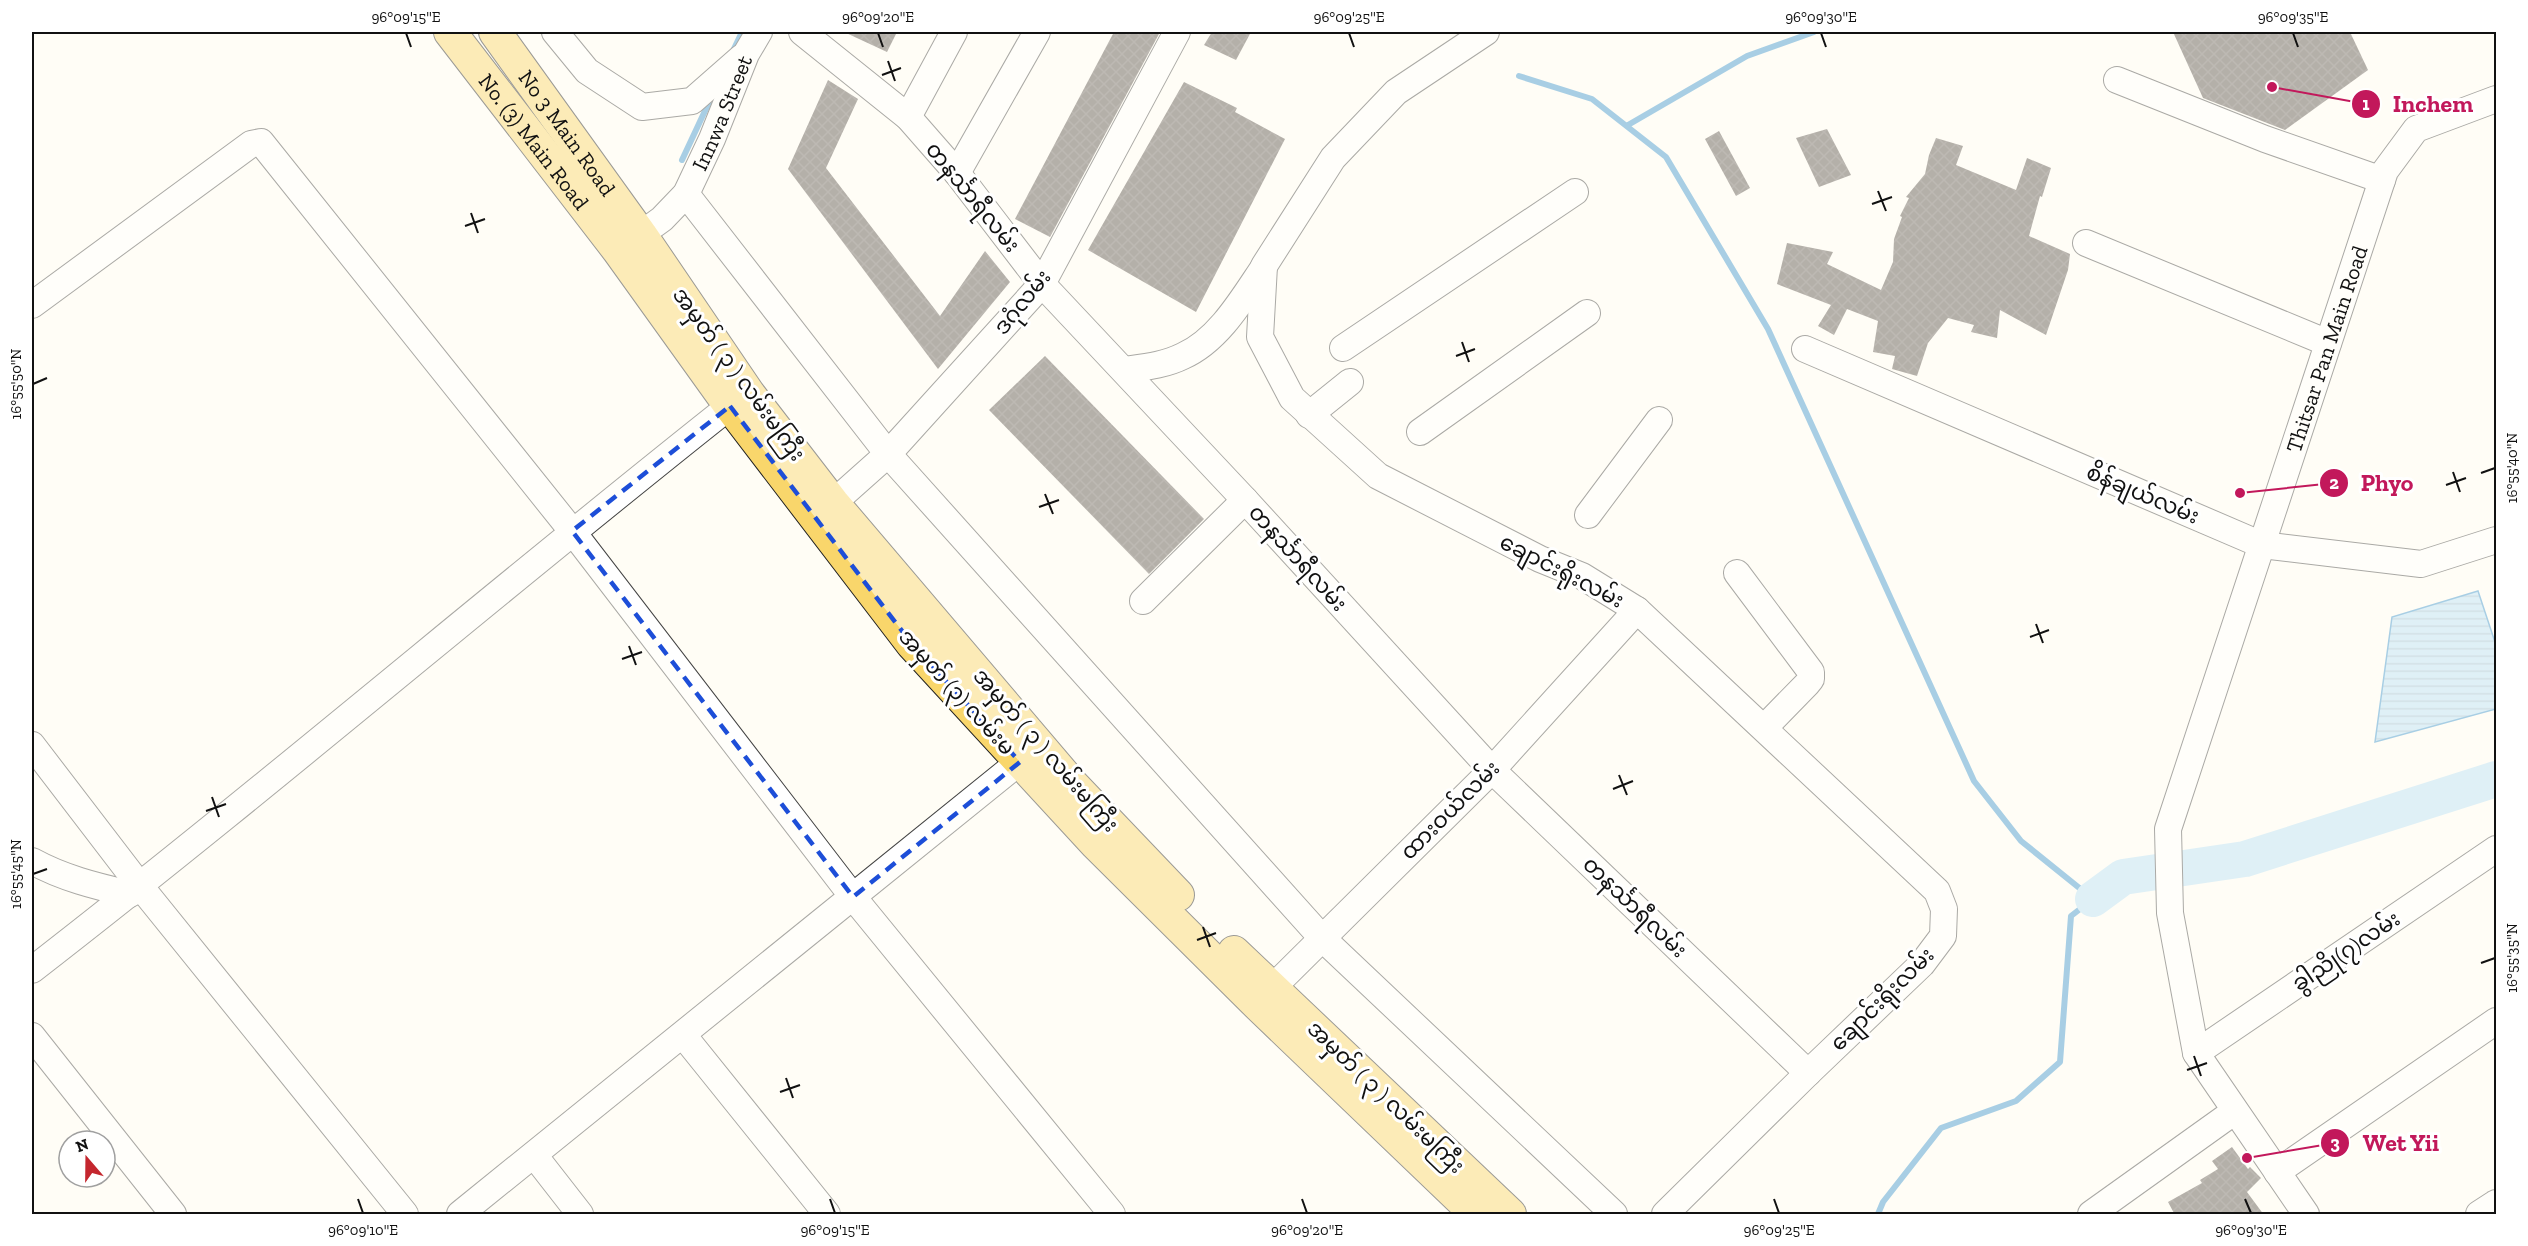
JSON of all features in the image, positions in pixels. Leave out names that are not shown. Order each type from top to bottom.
[{"type":"main road","name":"No. (3) Main Road","points":[[450,32],[630,242]]},
{"type":"main road","name":"No 3 Main Road","points":[[495,32],[630,242]]},
{"type":"main road","name":"အမှတ် ( ၃ ) လမ်းမကြီး","points":[[630,242],[740,400],[833,503],[1030,754],[1072,784],[1195,914],[1264,996],[1510,1215]]},
{"type":"main road","name":"အမှတ် (၃) လမ်းမ","points":[[740,400],[912,644],[1030,754]]},
{"type":"main road","points":[[1264,996],[1476,1215]]},
{"type":"street","points":[[555,32],[586,71],[642,107],[692,101],[746,54]]},
{"type":"street","name":"Innwa Street","points":[[630,242],[662,219],[686,194],[712,140],[746,54],[759,32]]},
{"type":"street","name":"တနင်္သာရီလမ်း","points":[[802,32],[908,117],[957,173],[1042,284],[1245,500],[1492,770],[1808,1072]]},
{"type":"street","points":[[908,117],[954,32]]},
{"type":"street","points":[[957,173],[1037,32]]},
{"type":"street","name":"ဒဂုံလမ်း","points":[[833,503],[888,454],[1042,284],[1177,32]]},
{"type":"street","name":"ချောင်းရိုးလမ်း","points":[[1486,32],[1396,92],[1333,158],[1264,266],[1260,337],[1292,398],[1378,476],[1540,559],[1582,576],[1637,610],[1937,891],[1944,909],[1943,936],[1922,964],[1808,1072],[1665,1215]]},
{"type":"street","points":[[2117,80],[2265,139],[2382,180]]},
{"type":"street","name":"Thitsar Pan Main Road","points":[[2196,1053],[2170,913],[2168,829],[2385,171],[2416,129],[2496,99]]},
{"type":"street","points":[[32,305],[251,144],[261,142],[572,531],[853,897],[1112,1215]]},
{"type":"street","points":[[1343,348],[1575,192]]},
{"type":"street","points":[[686,194],[888,454],[1322,938],[1614,1215]]},
{"type":"street","points":[[2086,243],[2328,343]]},
{"type":"street","points":[[1124,370],[1157,366],[1185,356],[1220,329],[1264,266]]},
{"type":"street","points":[[1420,432],[1587,314]]},
{"type":"street","name":"စိန်ချယ်လမ်း","points":[[1805,349],[2262,545],[2421,564],[2496,540]]},
{"type":"street","points":[[1309,415],[1350,382]]},
{"type":"street","points":[[32,970],[135,890],[572,531],[740,400]]},
{"type":"street","points":[[1588,515],[1659,420]]},
{"type":"street","points":[[1143,601],[1245,500]]},
{"type":"street","points":[[1737,573],[1811,672],[1811,679],[1807,684],[1764,728]]},
{"type":"street","name":"ထားဝယ်လမ်း","points":[[1264,996],[1492,770],[1637,610]]},
{"type":"street","points":[[32,745],[135,890],[405,1215]]},
{"type":"street","points":[[460,1215],[1030,754]]},
{"type":"street","name":"ခွါညို(၇)လမ်း","points":[[2196,1053],[2496,849]]},
{"type":"street","points":[[32,861],[52,872],[88,885],[135,890]]},
{"type":"street","points":[[2277,1172],[2496,1021]]},
{"type":"street","points":[[682,1035],[827,1215]]},
{"type":"street","points":[[32,1036],[173,1215]]},
{"type":"street","points":[[2196,1053],[2306,1215]]},
{"type":"street","points":[[2091,1215],[2235,1111]]},
{"type":"street","points":[[534,1155],[580,1215]]},
{"type":"street","points":[[2479,1215],[2496,1203]]},
{"type":"highlighted area","points":[[730,406],[912,644],[1020,762],[853,897],[572,531]]},
{"type":"water","points":[[2478,591],[2496,645],[2496,709],[2375,742],[2392,617]]},
{"type":"building","points":[[844,32],[897,32],[887,52]]},
{"type":"building","points":[[1114,32],[1160,32],[1050,237],[1015,219]]},
{"type":"building","points":[[1212,32],[1251,32],[1236,60],[1204,45]]},
{"type":"building","points":[[2173,32],[2350,32],[2368,70],[2285,130],[2203,98]]},
{"type":"building","points":[[828,80],[858,99],[826,168],[940,316],[985,251],[1010,282],[938,369],[788,169]]},
{"type":"building","points":[[1184,82],[1237,108],[1235,112],[1285,139],[1196,312],[1088,250]]},
{"type":"building","points":[[1827,129],[1851,175],[1819,187],[1796,138]]},
{"type":"building","points":[[1719,131],[1750,188],[1736,196],[1705,139]]},
{"type":"building","points":[[1936,138],[1963,146],[1956,165],[2016,190],[2027,158],[2051,168],[2042,197],[2040,196],[2029,236],[2070,254],[2068,270],[2046,335],[2000,310],[1997,338],[1971,332],[1974,325],[1948,318],[1928,343],[1917,376],[1892,369],[1895,356],[1873,352],[1878,321],[1847,309],[1834,335],[1818,326],[1831,305],[1777,284],[1787,243],[1833,252],[1827,264],[1881,290],[1893,262],[1894,239],[1902,217],[1900,216],[1909,198],[1906,197],[1925,174]]},
{"type":"building","points":[[1045,356],[1204,519],[1149,574],[989,410]]},
{"type":"building","points":[[2232,1147],[2248,1169],[2250,1167],[2261,1178],[2247,1192],[2264,1215],[2175,1215],[2168,1202],[2202,1183],[2200,1180],[2218,1169],[2212,1161]]},
{"type":"waterway","points":[[732,53],[742,32]]},
{"type":"waterway","points":[[1628,125],[1747,56],[1814,32]]},
{"type":"waterway","points":[[1519,76],[1592,99],[1666,157],[1768,329],[1974,781],[2021,841],[2093,899],[2071,916],[2060,1062],[2016,1101],[1941,1128],[1883,1202],[1878,1214]]},
{"type":"waterway","points":[[682,160],[711,98]]},
{"type":"waterway","points":[[2093,899],[2123,877],[2245,859],[2496,779]]},
{"type":"place","name":"Inchem","points":[[2272,87]]},
{"type":"place","name":"Phyo","points":[[2240,493]]},
{"type":"place","name":"Wet Yii","points":[[2247,1158]]}]
